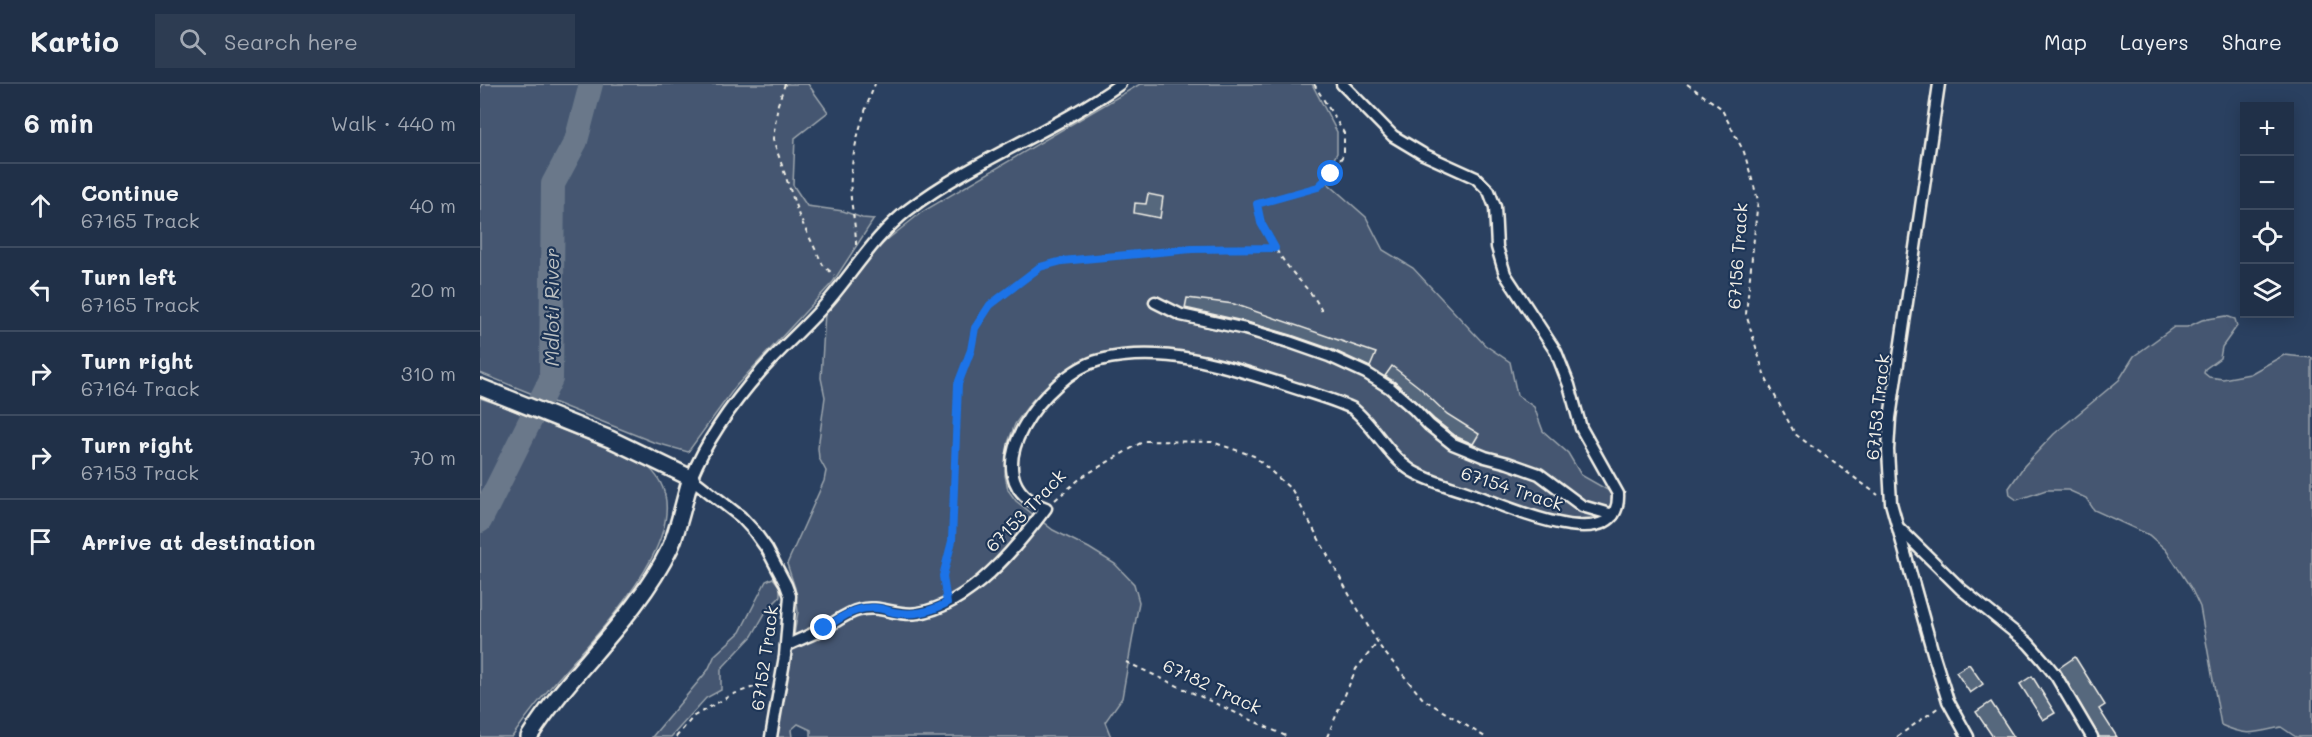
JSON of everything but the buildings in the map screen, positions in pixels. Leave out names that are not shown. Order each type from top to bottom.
[{"type":"street","points":[[529,737],[554,702],[638,602],[653,578],[671,547],[691,478],[701,455],[742,395],[830,299],[880,235],[909,209],[990,159],[1077,113],[1120,84]]},
{"type":"street","points":[[1155,302],[1181,315],[1245,329],[1289,342],[1366,373],[1390,388],[1434,430],[1453,444],[1485,458],[1539,474],[1582,506],[1613,515],[1618,503],[1618,494],[1581,428],[1567,379],[1556,352],[1505,274],[1497,247],[1495,207],[1489,191],[1476,178],[1423,154],[1393,136],[1342,84]]},
{"type":"street","name":"67153 Track","points":[[1939,84],[1890,418],[1888,450],[1891,503],[1948,701],[1968,737]]},
{"type":"street","name":"67154 Track","points":[[1046,508],[1031,503],[1024,497],[1014,478],[1013,454],[1018,435],[1029,416],[1044,397],[1077,370],[1097,361],[1141,356],[1202,360],[1229,366],[1335,400],[1362,416],[1387,449],[1413,471],[1545,521],[1583,526],[1606,521],[1613,515]]},
{"type":"street","points":[[484,389],[610,439],[691,478]]},
{"type":"street","name":"67152 Track","points":[[691,478],[741,517],[767,549],[790,596],[782,677],[771,737]]},
{"type":"street","name":"67153 Track","points":[[786,646],[824,628],[844,615],[862,609],[871,608],[907,614],[928,611],[947,603],[984,578],[1028,532],[1046,508]]},
{"type":"street","points":[[1900,529],[1961,589],[2028,643],[2056,676],[2092,737]]},
{"type":"path","points":[[785,84],[778,104],[773,139],[799,216],[823,265],[842,282]]},
{"type":"path","points":[[856,263],[856,227],[851,198],[853,165],[864,111],[875,84]]},
{"type":"path","points":[[1314,84],[1344,133],[1344,154],[1331,174],[1318,187],[1257,204],[1261,223],[1275,248],[1293,273],[1317,299],[1322,312]]},
{"type":"path","name":"67156 Track","points":[[1687,84],[1720,108],[1744,152],[1758,200],[1746,314],[1765,377],[1795,434],[1858,482],[1891,503]]},
{"type":"path","points":[[947,603],[943,576],[952,541],[958,384],[971,350],[975,328],[990,305],[1040,267],[1062,261],[1192,249],[1275,248]]},
{"type":"path","name":"67153 Track","points":[[1046,508],[1082,477],[1144,441],[1212,442],[1254,456],[1292,490],[1378,642],[1423,699],[1485,737]]},
{"type":"path","points":[[1327,737],[1356,669],[1378,642]]},
{"type":"path","name":"67182 Track","points":[[1126,662],[1288,737]]},
{"type":"path","points":[[676,737],[694,716],[731,695],[782,677]]},
{"type":"path","points":[[1897,737],[1948,701]]},
{"type":"shaded area","points":[[482,84],[808,84],[828,112],[795,138],[793,185],[807,206],[843,211],[862,218],[874,219],[833,282],[736,386],[688,452],[653,442],[480,373],[480,89]]},
{"type":"shaded area","points":[[1140,84],[1312,84],[1337,132],[1337,153],[1323,179],[1366,217],[1383,250],[1413,268],[1485,345],[1510,362],[1517,395],[1534,407],[1543,431],[1568,453],[1581,475],[1611,492],[1612,506],[1601,517],[1559,520],[1417,469],[1340,397],[1185,353],[1116,353],[1078,364],[1062,373],[1031,402],[1015,424],[1008,443],[1005,475],[1008,490],[1016,501],[1053,530],[1115,564],[1134,584],[1139,602],[1122,698],[1105,722],[1111,737],[811,737],[811,730],[798,724],[791,730],[792,737],[776,737],[798,612],[795,588],[787,564],[824,481],[826,471],[819,458],[818,448],[825,397],[821,378],[825,312],[856,269],[922,212]]},
{"type":"shaded area","points":[[2226,316],[2235,319],[2237,326],[2222,347],[2220,358],[2205,369],[2204,373],[2209,377],[2223,379],[2250,374],[2284,355],[2312,358],[2312,737],[2296,737],[2281,727],[2251,733],[2221,725],[2200,607],[2191,588],[2166,550],[2149,535],[2094,510],[2086,498],[2068,490],[2046,490],[2017,500],[2010,495],[2009,488],[2024,466],[2054,434],[2119,380],[2134,356],[2174,327],[2187,327],[2202,320]]},
{"type":"shaded area","points":[[480,398],[642,462],[661,484],[666,511],[660,540],[645,571],[624,601],[543,696],[512,737],[480,737]]},
{"type":"shaded area","points":[[773,578],[780,587],[780,597],[767,610],[752,636],[721,669],[721,690],[706,698],[671,737],[652,737],[708,670],[715,655],[740,632],[766,581]]},
{"type":"waterway","name":"Mdloti River","points":[[480,521],[551,379],[553,184],[576,141],[591,84]]},
{"type":"route","points":[[824,628],[844,615],[862,609],[871,608],[917,614],[947,603],[943,576],[952,541],[958,384],[971,350],[975,328],[990,305],[1040,267],[1062,261],[1192,249],[1275,248],[1261,223],[1257,204],[1318,187],[1331,174]]}]
